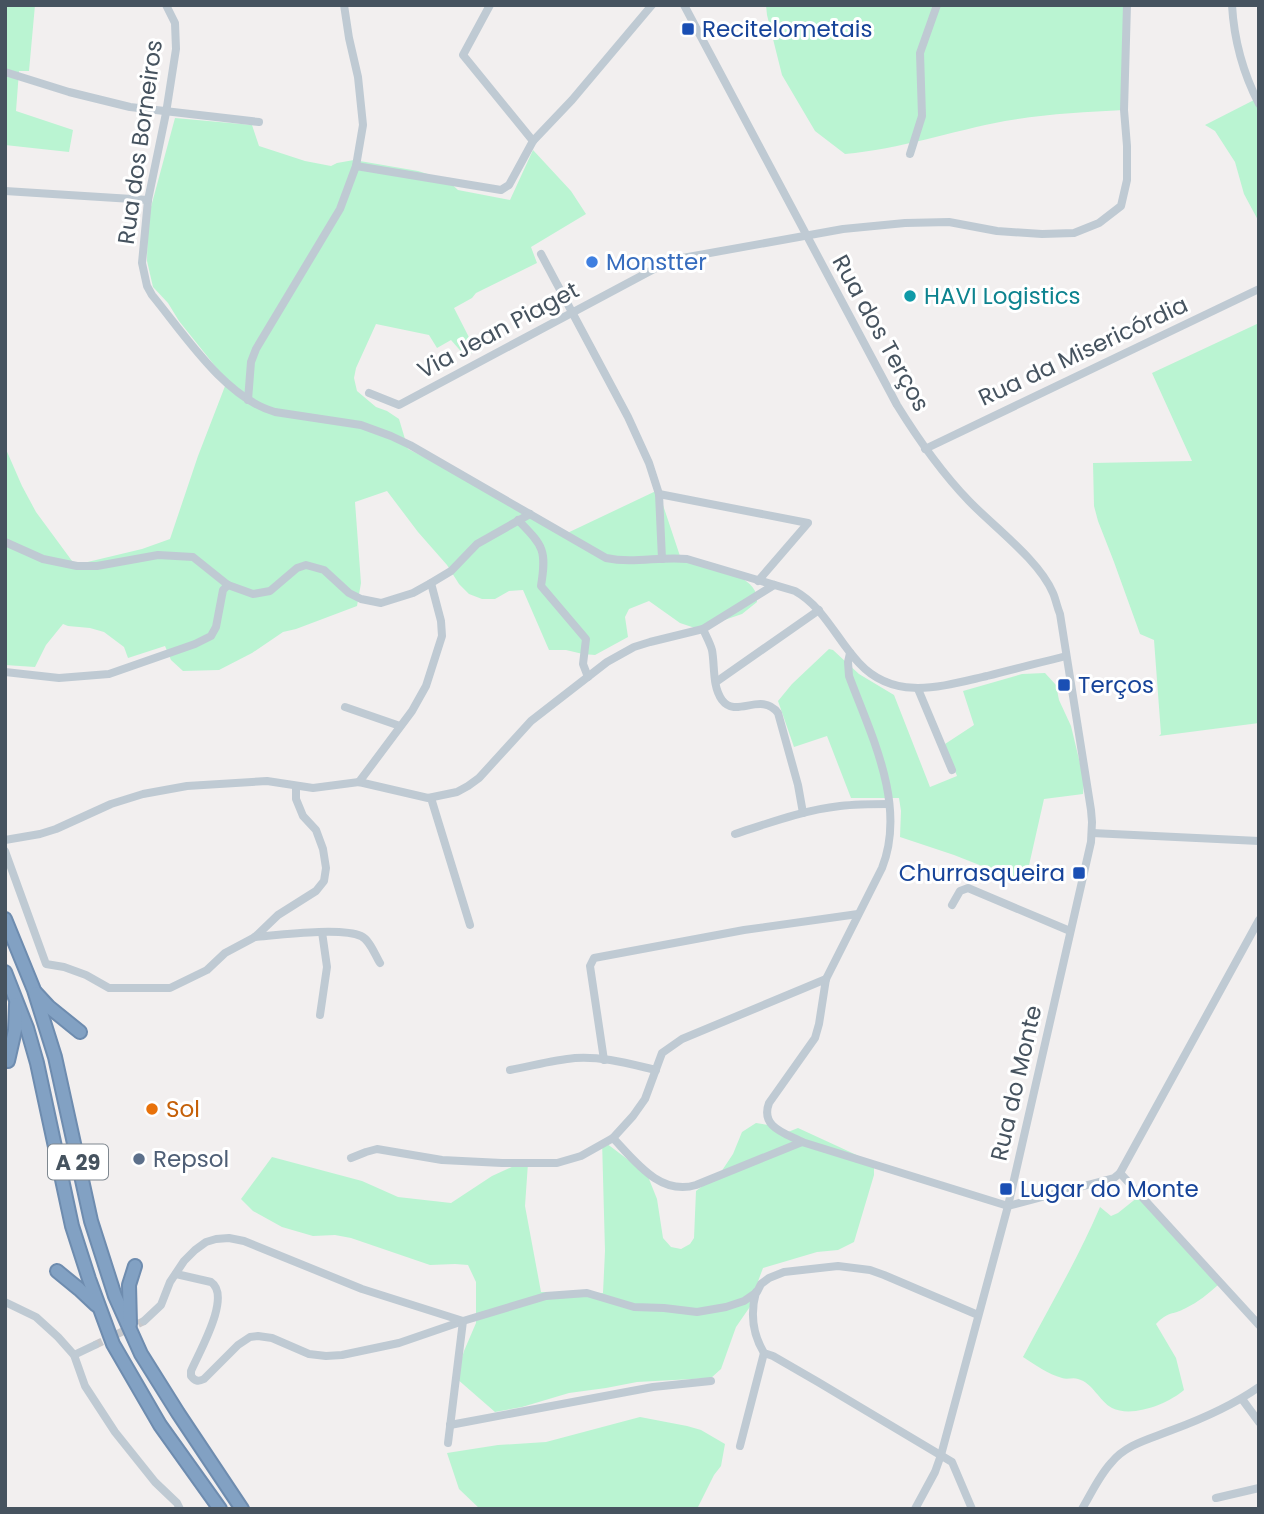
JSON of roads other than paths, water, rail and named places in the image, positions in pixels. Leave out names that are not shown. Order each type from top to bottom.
[{"type":"highway","name":"A 29","points":[[5,919],[34,990],[55,1056],[91,1221],[115,1296],[141,1354],[242,1509]]},
{"type":"highway","name":"A 29","points":[[5,972],[37,1063],[72,1226],[113,1344],[160,1425],[220,1509]]},
{"type":"highway","points":[[34,990],[49,1007],[80,1032]]},
{"type":"highway","points":[[8,1062],[15,1030],[16,997]]},
{"type":"highway","points":[[130,1331],[129,1285],[135,1266]]},
{"type":"highway","points":[[57,1271],[99,1308]]},
{"type":"street","name":"Rua dos Borneiros","points":[[166,5],[175,23],[175,62],[148,200],[142,263],[152,295],[195,349],[229,384],[248,400],[265,409],[361,425],[411,445],[607,558],[628,562],[687,559],[786,588],[805,597],[819,610],[864,669],[881,680],[918,689]]},
{"type":"street","points":[[248,400],[251,362],[256,349],[340,209],[356,166],[363,125],[358,77],[344,5]]},
{"type":"street","points":[[490,5],[463,55],[533,141]]},
{"type":"street","points":[[356,166],[501,190],[509,185],[533,141],[572,100],[652,5]]},
{"type":"street","name":"Rua dos Terços","points":[[684,5],[897,405],[925,449],[967,499],[1043,575],[1059,614],[1066,656]]},
{"type":"street","points":[[910,154],[922,116],[920,53],[937,5]]},
{"type":"street","name":"Via Jean Piaget","points":[[369,393],[399,405],[671,260],[843,229],[905,223],[949,222],[997,231],[1042,234],[1074,233],[1099,223],[1121,206],[1127,180],[1124,110],[1127,5]]},
{"type":"street","points":[[1232,5],[1243,70],[1259,104]]},
{"type":"street","points":[[5,72],[130,107],[259,122]]},
{"type":"street","points":[[5,191],[148,200]]},
{"type":"street","points":[[541,254],[639,439],[659,495],[663,559]]},
{"type":"street","name":"Rua da Misericórdia","points":[[925,449],[1259,289]]},
{"type":"street","points":[[659,495],[808,523],[758,581]]},
{"type":"street","points":[[5,542],[43,559],[77,566],[97,566],[158,555],[193,557],[228,585],[253,594],[270,591],[297,568],[306,565],[324,570],[349,593],[361,599],[381,603],[413,593],[431,583],[451,570],[477,544],[530,514]]},
{"type":"street","points":[[518,520],[543,551],[541,586],[586,639],[583,664],[588,677]]},
{"type":"street","points":[[359,782],[412,711],[426,686],[442,636],[431,583]]},
{"type":"street","points":[[5,672],[60,678],[109,674],[195,644],[211,636],[216,627],[223,590],[228,585]]},
{"type":"street","points":[[5,840],[56,829],[118,802],[164,789],[254,781],[313,788],[359,782],[431,798],[457,792],[479,778],[531,721],[613,659],[634,647],[703,629],[774,585]]},
{"type":"street","points":[[716,682],[819,610]]},
{"type":"street","points":[[703,629],[712,648],[716,682],[725,704],[739,707],[771,705],[778,713],[803,813]]},
{"type":"street","points":[[850,653],[849,676],[881,764],[889,804],[889,852],[826,979],[815,1038],[766,1110],[770,1123],[776,1129],[802,1142],[1008,1206],[1114,1178],[1120,1173],[1259,920]]},
{"type":"street","points":[[952,770],[918,689],[954,684],[1066,656]]},
{"type":"street","name":"Rua do Monte","points":[[915,1509],[941,1455],[1008,1206],[1092,833],[1091,810],[1066,656]]},
{"type":"street","points":[[345,707],[400,726]]},
{"type":"street","points":[[5,850],[46,964],[86,975],[109,988],[170,988],[207,970],[225,953],[255,937],[278,915],[316,891],[324,881],[326,868],[323,849],[316,830],[303,816],[296,800],[296,786]]},
{"type":"street","points":[[431,798],[470,925]]},
{"type":"street","points":[[735,834],[803,813],[838,806],[889,804]]},
{"type":"street","points":[[1092,833],[1259,841]]},
{"type":"street","points":[[952,905],[960,891],[968,888],[1070,931]]},
{"type":"street","points":[[604,1059],[590,966],[594,958],[744,930],[858,915]]},
{"type":"street","points":[[255,937],[330,931],[363,937],[380,963]]},
{"type":"street","points":[[320,1015],[327,967],[322,932]]},
{"type":"street","points":[[351,1158],[383,1149],[442,1160],[502,1163],[557,1163],[581,1157],[613,1138],[646,1099],[662,1054],[682,1039],[826,979]]},
{"type":"street","points":[[510,1070],[576,1058],[604,1059],[656,1070]]},
{"type":"street","points":[[613,1138],[656,1180],[677,1188],[696,1185],[802,1142]]},
{"type":"street","points":[[1120,1173],[1259,1325]]},
{"type":"street","points":[[144,1321],[161,1305],[170,1282],[184,1261],[206,1242],[229,1238],[244,1241],[362,1289],[463,1321]]},
{"type":"street","points":[[972,1509],[952,1462],[764,1353],[757,1343],[752,1311],[761,1284],[769,1278],[784,1272],[838,1266],[884,1275],[978,1315]]},
{"type":"street","points":[[176,1274],[211,1282],[218,1290],[216,1314],[191,1371],[191,1376],[200,1381],[250,1337],[272,1338],[309,1354],[342,1355],[399,1343],[546,1296],[587,1293],[634,1307],[697,1312],[744,1301],[757,1292]]},
{"type":"street","points":[[5,1302],[36,1317],[74,1355],[85,1386],[115,1432],[180,1509]]},
{"type":"street","points":[[447,1443],[463,1321]]},
{"type":"street","points":[[74,1355],[96,1345]]},
{"type":"street","points":[[740,1446],[764,1353]]},
{"type":"street","points":[[450,1425],[653,1387],[711,1381]]},
{"type":"street","points":[[1082,1509],[1111,1463],[1128,1449],[1242,1399],[1259,1387]]},
{"type":"street","points":[[1242,1399],[1259,1422]]},
{"type":"street","points":[[1216,1497],[1259,1488]]},
{"type":"tunnel","points":[[95,1345],[144,1321]]},
{"type":"place","name":"Recitelometais","points":[[688,29]]},
{"type":"place","name":"Monstter","points":[[592,262]]},
{"type":"place","name":"HAVI Logistics","points":[[910,296]]},
{"type":"place","name":"Terços","points":[[1064,685]]},
{"type":"place","name":"Churrasqueira","points":[[1079,873]]},
{"type":"place","name":"Sol","points":[[152,1109]]},
{"type":"place","name":"Repsol","points":[[139,1159]]},
{"type":"place","name":"Lugar do Monte","points":[[1006,1189]]}]
